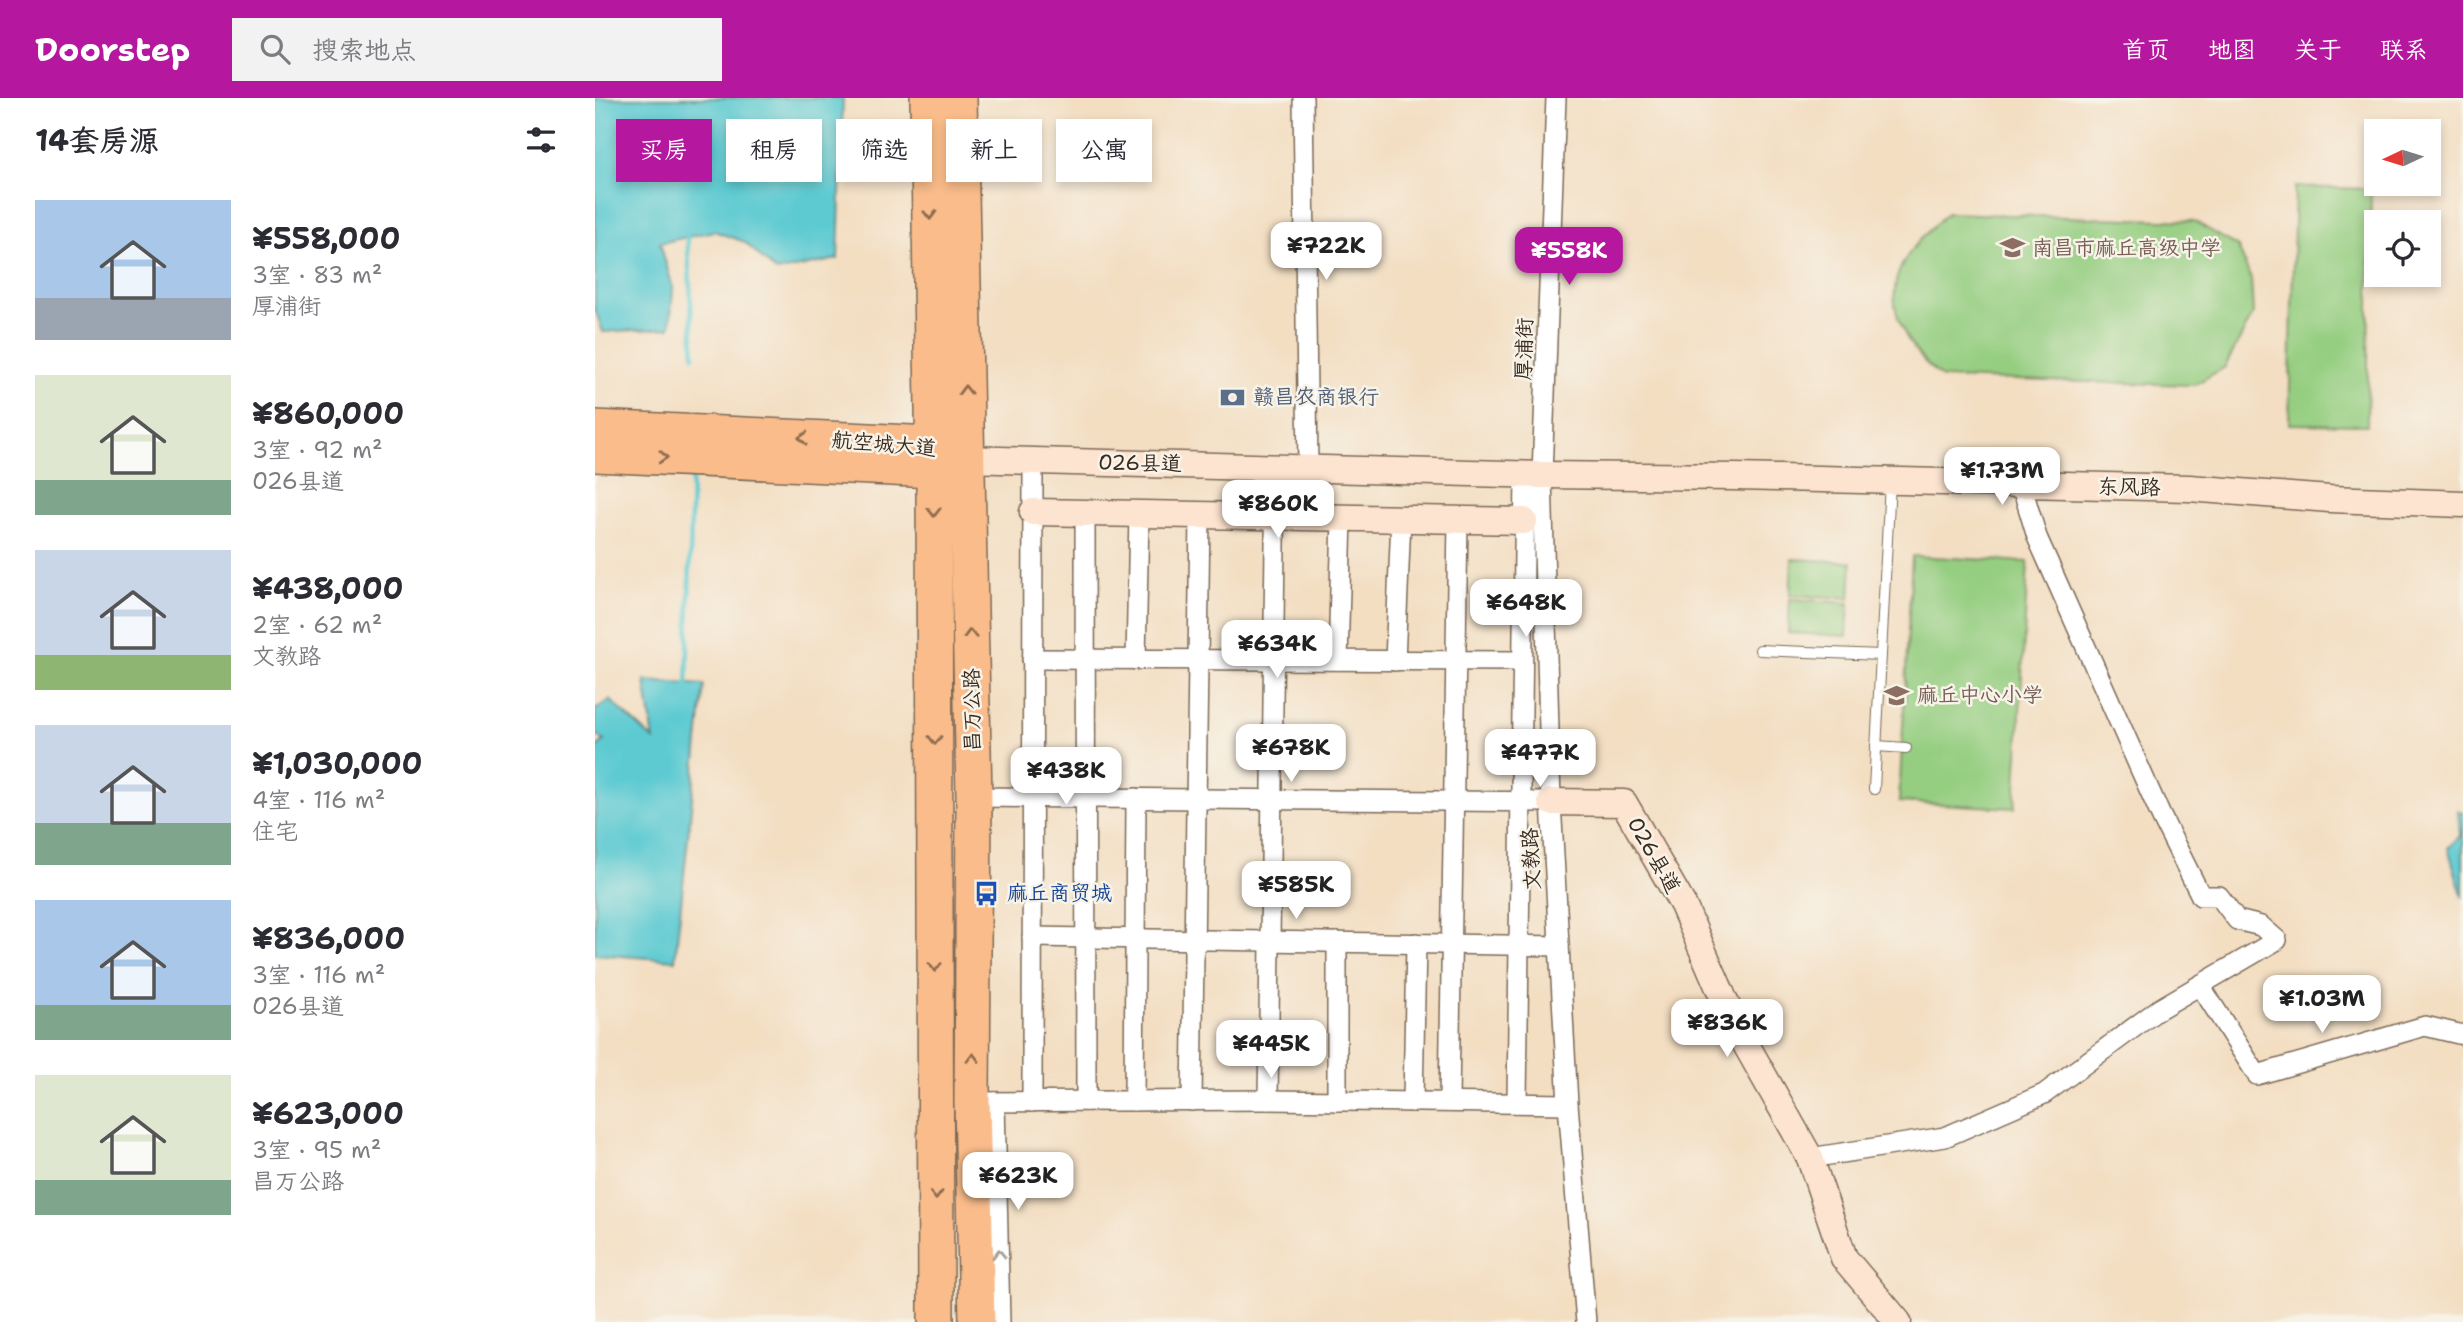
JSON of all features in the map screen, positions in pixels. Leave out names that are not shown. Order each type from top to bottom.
[{"type":"highway","name":"昌万公路","points":[[928,98],[944,458],[974,797],[984,1102],[977,1322]]},
{"type":"highway","name":"昌万公路","points":[[936,1322],[944,458],[959,98]]},
{"type":"highway","name":"航空城大道","points":[[595,428],[944,458]]},
{"type":"highway","name":"航空城大道","points":[[595,454],[944,458]]},
{"type":"main road","name":"026县道","points":[[944,458],[1533,475]]},
{"type":"main road","name":"东风路","points":[[1533,475],[2189,488],[2330,499],[2463,504]]},
{"type":"main road","points":[[1033,512],[1524,521]]},
{"type":"main road","name":"026县道","points":[[1551,802],[1624,803],[1683,905],[1735,1025],[1810,1158],[1845,1258],[1898,1322]]},
{"type":"street","points":[[1303,98],[1308,467]]},
{"type":"street","name":"厚浦街","points":[[1533,475],[1556,98]]},
{"type":"street","points":[[1032,1102],[1033,460]]},
{"type":"street","points":[[1268,1100],[1276,466]]},
{"type":"street","points":[[1517,1103],[1524,521],[1533,475]]},
{"type":"street","points":[[1533,475],[1551,802]]},
{"type":"street","points":[[1810,1158],[1945,1137],[2044,1094],[2159,1009],[2277,940],[2261,926],[2237,920],[2219,896],[2201,896],[2161,816],[2037,537],[2021,484]]},
{"type":"street","points":[[1085,513],[1086,1101]]},
{"type":"street","points":[[1136,660],[1139,514]]},
{"type":"street","points":[[1192,1101],[1199,515]]},
{"type":"street","points":[[1338,660],[1342,517]]},
{"type":"street","points":[[1395,661],[1401,519]]},
{"type":"street","points":[[1449,1102],[1458,520]]},
{"type":"street","points":[[1033,659],[1522,661]]},
{"type":"street","name":"文教路","points":[[974,797],[1551,802],[1568,1104],[1586,1322]]},
{"type":"street","points":[[1134,1101],[1136,797]]},
{"type":"street","points":[[1033,937],[1559,946]]},
{"type":"street","points":[[1337,942],[1337,1101]]},
{"type":"street","points":[[1413,1102],[1416,943]]},
{"type":"street","points":[[2200,985],[2257,1075],[2425,1026],[2463,1035]]},
{"type":"street","points":[[1000,1322],[984,1102],[1268,1100],[1568,1104]]},
{"type":"lane","points":[[1874,789],[1890,481]]},
{"type":"lane","points":[[1759,650],[1881,655]]},
{"type":"lane","points":[[1876,747],[1906,748]]},
{"type":"green space","points":[[2295,187],[2364,189],[2364,196],[2371,196],[2371,210],[2364,210],[2364,287],[2369,287],[2367,425],[2289,424]]},
{"type":"green space","points":[[1947,213],[2194,221],[2238,247],[2251,279],[2253,314],[2225,367],[2194,385],[1942,378],[1919,355],[1906,336],[1896,310],[1894,293],[1897,278],[1911,250]]},
{"type":"green space","points":[[1912,556],[2028,562],[2015,808],[1899,802]]},
{"type":"green space","points":[[1792,559],[1852,562],[1850,598],[1790,595]]},
{"type":"green space","points":[[1790,599],[1849,603],[1847,636],[1788,633]]},
{"type":"water","points":[[595,98],[843,98],[842,119],[836,119],[836,182],[840,182],[838,259],[776,272],[745,242],[714,231],[660,243],[673,288],[670,328],[603,332],[595,309]]},
{"type":"water","points":[[645,681],[704,685],[675,960],[595,954],[595,748],[604,741],[595,733],[595,710],[610,700],[654,740]]},
{"type":"water","points":[[2458,811],[2463,813],[2463,898],[2448,848],[2460,836]]},
{"type":"waterway","points":[[687,232],[694,356]]},
{"type":"waterway","points":[[687,690],[692,471]]},
{"type":"place","name":"南昌市麻丘高级中学","points":[[2012,248]]},
{"type":"place","name":"赣昌农商银行","points":[[1233,397]]},
{"type":"place","name":"麻丘中心小学","points":[[1897,695]]},
{"type":"place","name":"麻丘商贸城","points":[[987,893]]}]
